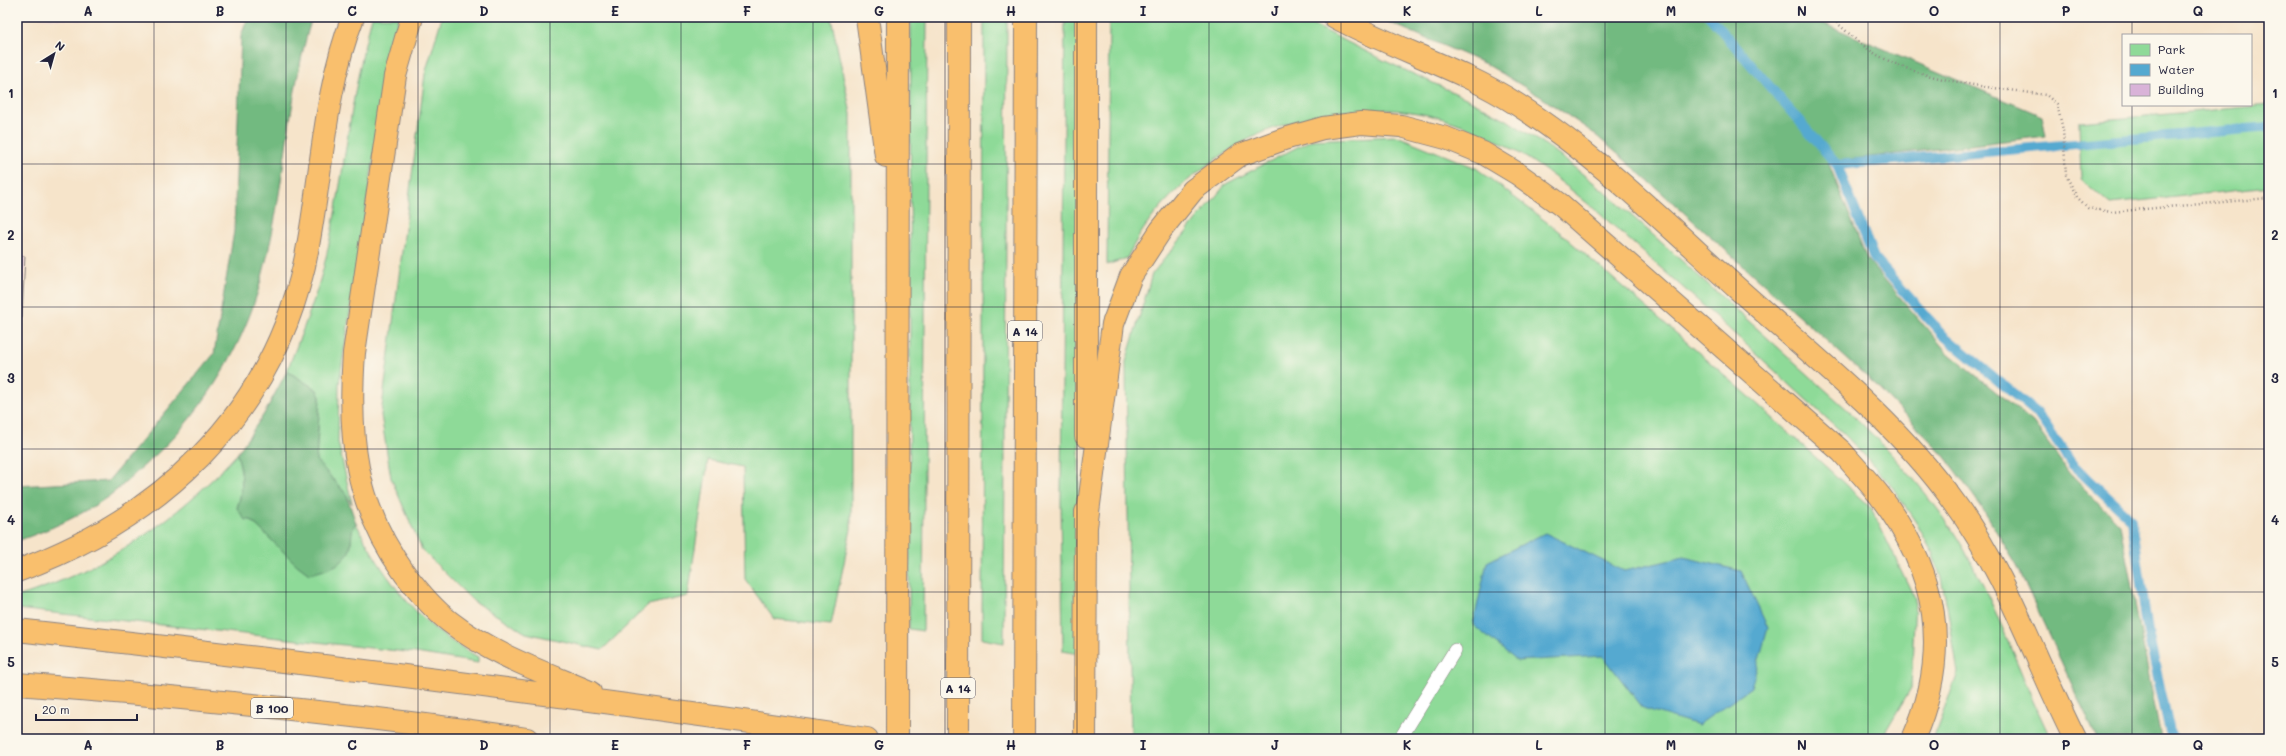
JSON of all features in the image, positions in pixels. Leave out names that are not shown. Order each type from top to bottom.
[{"type":"highway","points":[[17,571],[46,560],[92,539],[137,510],[176,481],[208,450],[237,416],[261,377],[288,315],[304,266],[331,101],[347,33],[353,17]]},
{"type":"highway","points":[[412,17],[395,76],[354,353],[351,398],[354,442],[360,484],[374,523],[394,559],[420,594],[450,622],[479,641],[526,665],[617,703]]},
{"type":"highway","points":[[867,17],[898,234]]},
{"type":"highway","points":[[896,739],[898,17]]},
{"type":"highway","name":"A 14","points":[[958,739],[959,17]]},
{"type":"highway","name":"A 14","points":[[1024,739],[1026,17]]},
{"type":"highway","points":[[1086,17],[1086,739]]},
{"type":"highway","points":[[1335,17],[1464,76],[1509,99],[1570,140],[1849,388],[1922,461],[1956,504],[1997,570],[2075,739]]},
{"type":"highway","points":[[1086,527],[1113,324],[1131,276],[1161,230],[1189,195],[1240,155],[1284,139],[1323,128],[1361,123],[1409,128],[1446,138],[1483,153],[1518,174],[1561,205],[1842,452],[1880,497],[1907,540],[1924,575],[1933,604],[1936,636],[1933,676],[1922,718],[1913,739]]},
{"type":"highway","points":[[17,630],[232,654],[617,703],[867,739]]},
{"type":"highway","name":"B 100","points":[[17,684],[170,696],[469,730],[527,739]]},
{"type":"lane","points":[[1400,739],[1455,650]]},
{"type":"path","points":[[1831,17],[1857,41],[1881,57],[1945,80],[2046,96],[2057,104],[2063,130],[2066,175],[2077,197],[2088,208],[2112,212],[2269,198]]},
{"type":"green space","points":[[248,17],[312,17],[296,85],[280,189],[267,257],[258,291],[240,339],[215,384],[184,426],[124,484],[98,503],[76,516],[17,541],[17,486],[108,481],[214,354],[234,231],[241,36]]},
{"type":"green space","points":[[372,17],[399,17],[389,58],[339,384],[338,442],[352,504],[346,494],[316,461],[320,397],[317,390],[287,371],[314,298],[327,253],[339,194],[358,75]]},
{"type":"green space","points":[[442,17],[831,17],[851,114],[851,529],[831,625],[774,619],[745,579],[743,467],[708,460],[688,596],[648,605],[602,650],[526,633],[473,601],[422,550],[391,478],[381,415],[425,74]]},
{"type":"green space","points":[[911,17],[927,17],[923,631],[909,629]]},
{"type":"green space","points":[[984,17],[1007,17],[1004,643],[982,639]]},
{"type":"green space","points":[[1065,17],[1079,17],[1079,654],[1063,651],[1061,501]]},
{"type":"green space","points":[[1109,17],[1298,17],[1383,60],[1468,99],[1507,120],[1547,146],[1603,190],[1851,413],[1890,453],[1927,495],[1949,525],[1979,576],[2051,739],[1933,739],[1958,673],[1947,606],[1941,578],[1933,554],[1917,524],[1893,488],[1844,434],[1708,310],[1590,206],[1553,176],[1515,150],[1474,130],[1431,116],[1385,110],[1334,113],[1301,120],[1269,130],[1249,139],[1212,162],[1163,204],[1137,239],[1127,258],[1107,265]]},
{"type":"green space","points":[[1377,17],[1816,17],[1818,21],[2042,116],[2046,136],[1828,162],[1867,259],[1947,352],[2033,422],[2069,473],[2120,525],[2161,739],[2097,739],[2017,566],[1981,506],[1942,453],[1876,385],[1592,132],[1541,97],[1488,65]]},
{"type":"green space","points":[[2269,105],[2269,187],[2110,204],[2081,179],[2079,122]]},
{"type":"green space","points":[[1397,136],[1476,168],[1557,230],[1743,391],[1871,508],[1915,599],[1911,688],[1881,739],[1131,739],[1126,362],[1152,274],[1226,184],[1311,140]]},
{"type":"green space","points":[[287,371],[317,390],[320,397],[316,460],[346,494],[356,523],[352,530],[350,550],[347,556],[342,561],[330,568],[309,574],[297,565],[251,520],[245,520],[237,508],[241,494],[242,481],[241,468],[237,454],[264,414]]},
{"type":"green space","points":[[237,454],[241,468],[242,487],[237,508],[280,547],[297,565],[351,545],[351,529],[356,523],[373,554],[402,596],[439,632],[478,657],[478,663],[416,653],[17,609],[17,597],[49,586],[80,572],[109,557],[163,522],[213,479]]},
{"type":"water","points":[[1545,533],[1624,571],[1684,557],[1741,571],[1768,628],[1751,688],[1698,725],[1643,708],[1603,656],[1517,661],[1473,625],[1487,562]]},
{"type":"building","points":[[37,17],[89,17],[89,21]]},
{"type":"building","points":[[17,256],[25,256],[22,318],[17,318]]},
{"type":"waterway","points":[[1710,17],[1837,165],[2269,127]]},
{"type":"waterway","points":[[1837,165],[1874,258],[1943,335],[2037,413],[2072,464],[2132,520],[2148,633],[2170,732],[2175,739]]}]
